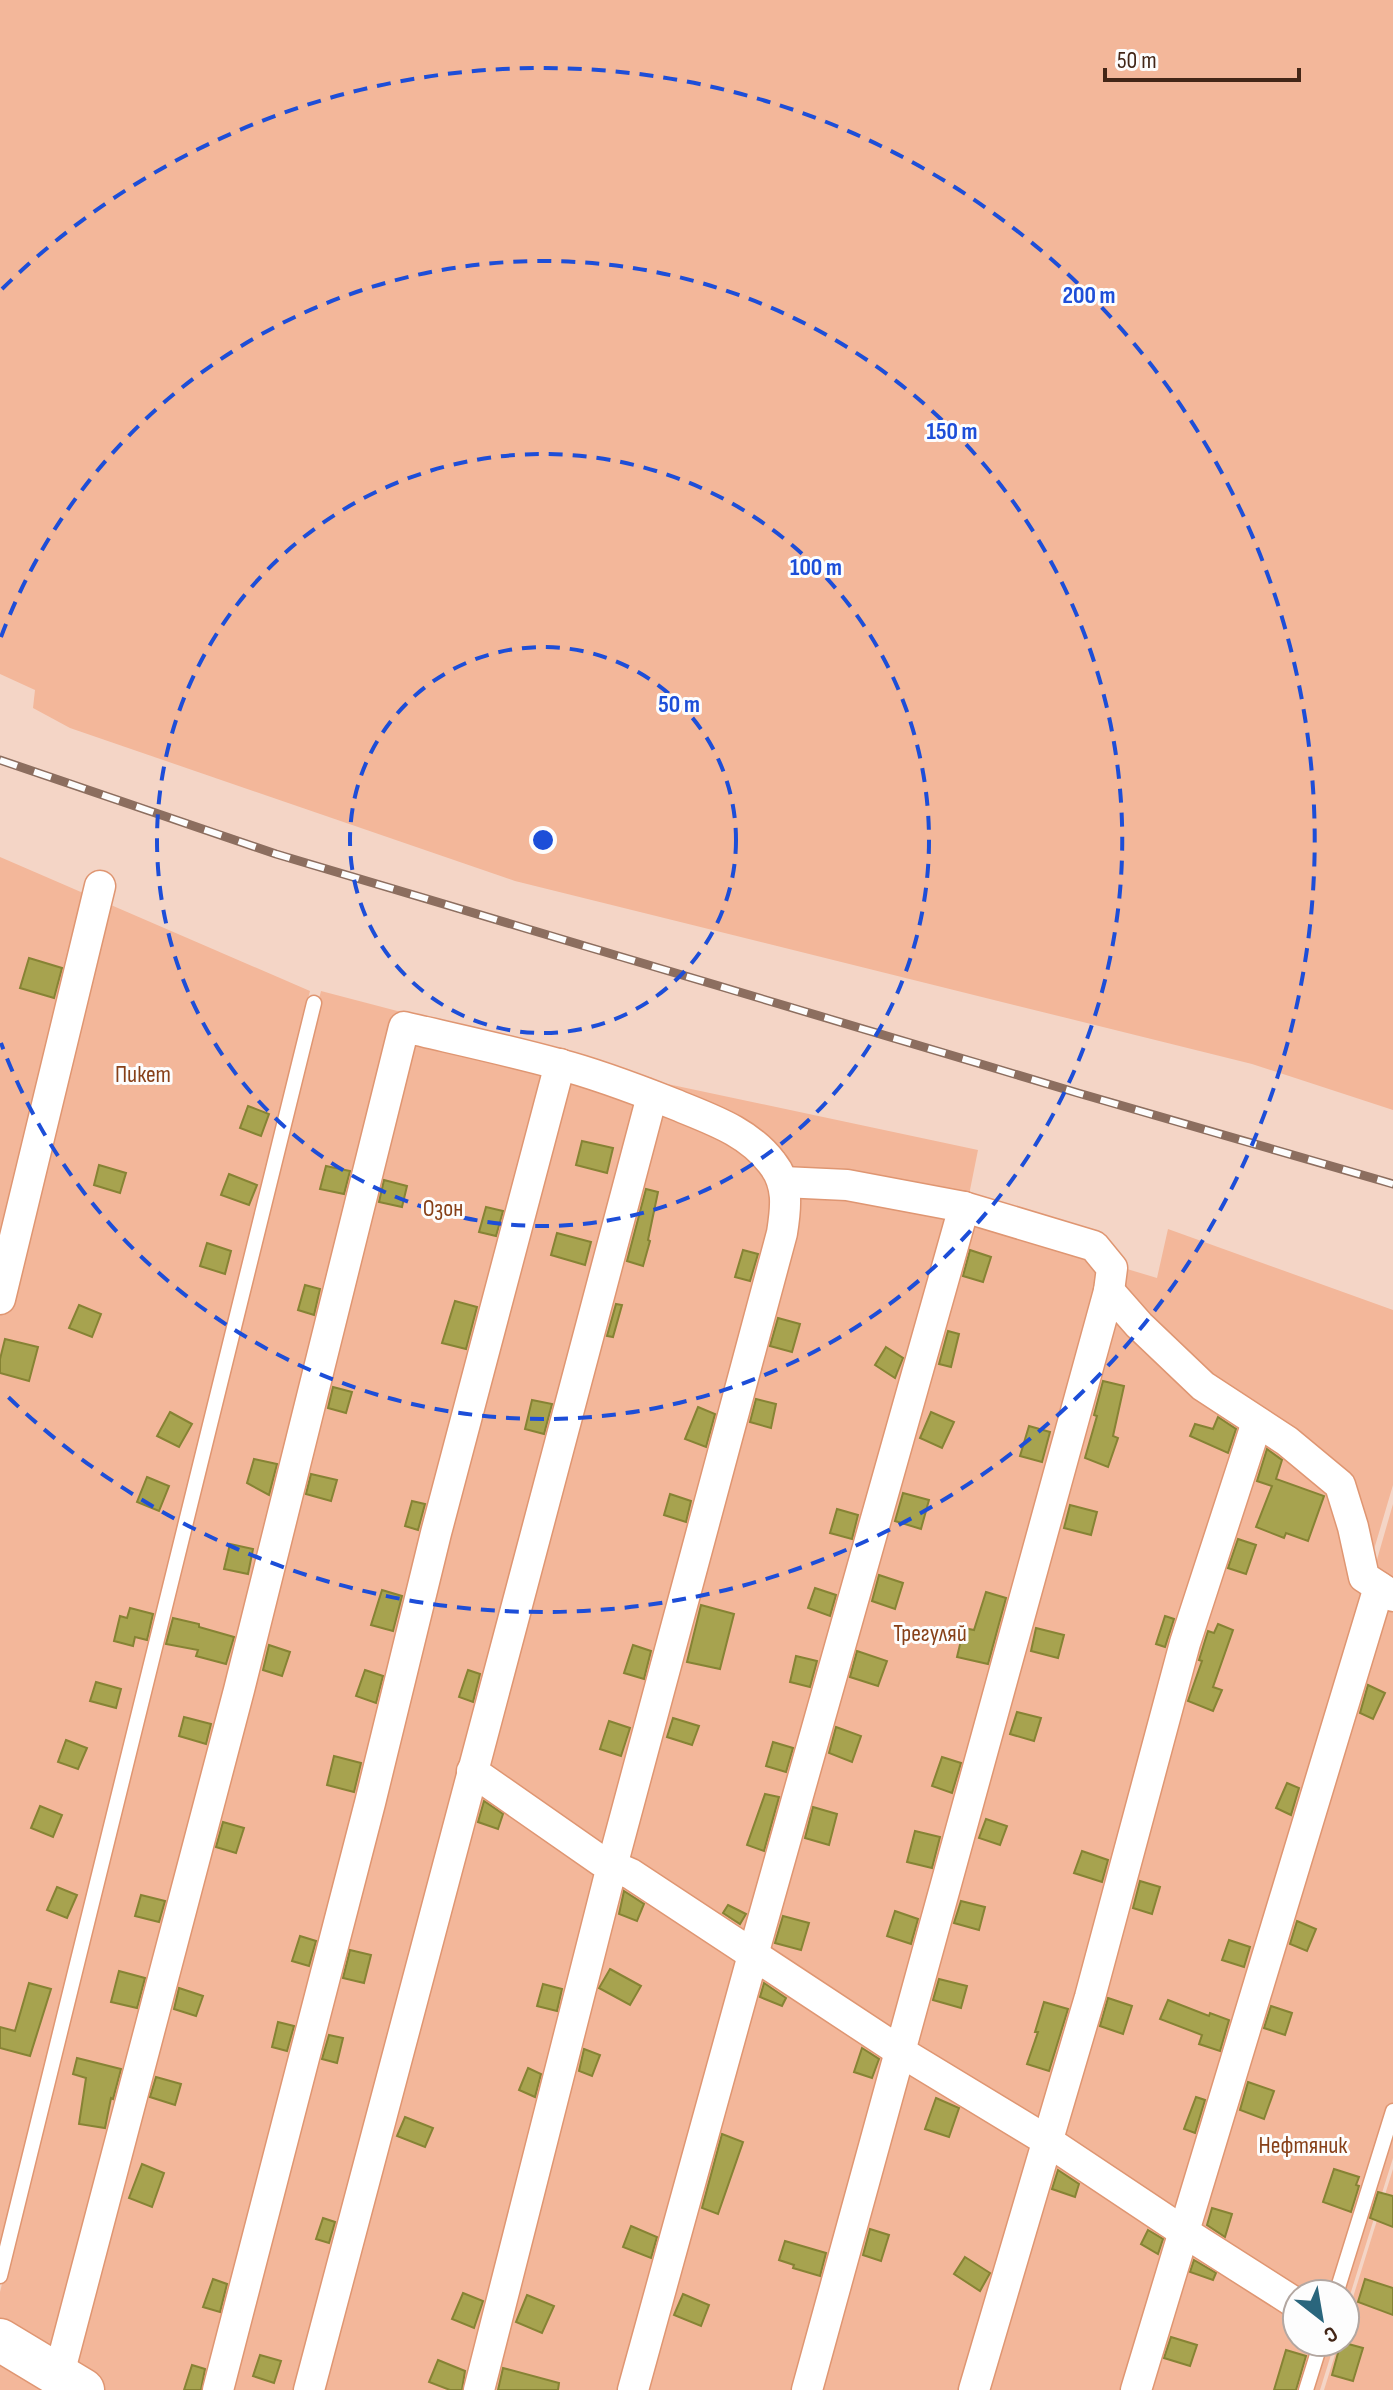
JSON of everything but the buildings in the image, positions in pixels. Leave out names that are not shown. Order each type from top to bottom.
[{"type":"street","points":[[0,1299],[100,886]]},
{"type":"street","points":[[0,2340],[71,2382],[404,1027],[560,1064],[728,1126],[758,1147],[774,1165],[783,1182],[786,1202],[782,1233],[612,1866],[479,2390]]},
{"type":"street","points":[[218,2390],[366,1818],[436,1533],[560,1064]]},
{"type":"street","points":[[309,2390],[652,1096]]},
{"type":"street","points":[[783,1182],[847,1185],[964,1207],[1094,1246],[1112,1268],[1109,1291],[807,2390]]},
{"type":"street","points":[[633,2390],[964,1207]]},
{"type":"street","points":[[1109,1291],[1139,1325],[1203,1386],[1287,1441],[1340,1485],[1364,1577],[1386,1592],[1136,2390]]},
{"type":"street","points":[[974,2390],[1090,1997],[1185,1643],[1257,1422]]},
{"type":"street","points":[[472,1771],[601,1861],[631,1874],[901,2052],[1046,2140],[1281,2294]]},
{"type":"lane","points":[[0,2276],[314,1003]]},
{"type":"lane","points":[[1341,2278],[1393,2111]]},
{"type":"lane","points":[[1306,2390],[1316,2358]]},
{"type":"green space","points":[[0,0],[1393,0],[1393,1110],[1252,1064],[515,881],[70,728],[33,708],[35,690],[0,674]]},
{"type":"green space","name":"Пикет","points":[[0,857],[310,991],[0,2255]]},
{"type":"green space","name":"Озон","points":[[321,991],[653,1078],[306,2390],[93,2390],[0,2329],[0,2292]]},
{"type":"green space","name":"Трегуляй","points":[[658,1082],[978,1150],[964,1220],[1157,1278],[1168,1229],[1393,1310],[1393,1485],[1126,2390],[316,2390]]},
{"type":"green space","name":"Нефтяник","points":[[1393,1504],[1393,2158],[1355,2278],[1281,2278],[1281,2358],[1330,2358],[1320,2390],[1138,2390]]},
{"type":"green space","points":[[1393,2169],[1393,2390],[1324,2390],[1334,2358],[1361,2358],[1359,2278]]},
{"type":"green space","points":[[0,2354],[61,2390],[0,2390]]},
{"type":"railway","points":[[0,760],[276,854],[1393,1184]]}]
